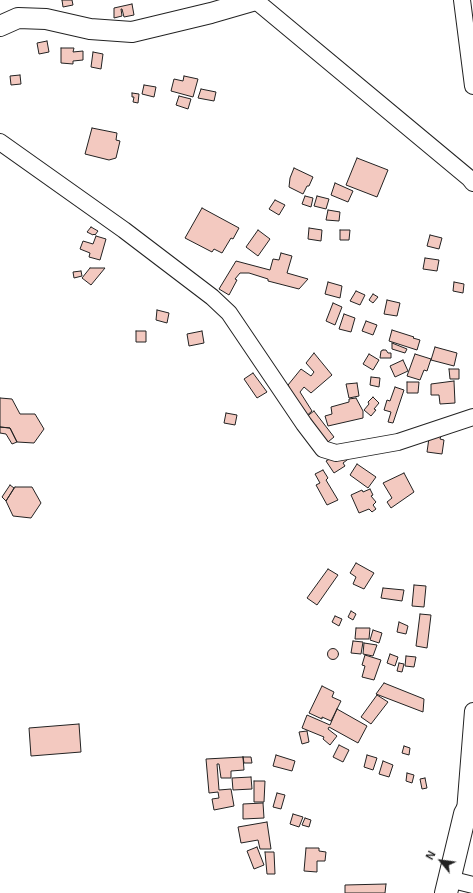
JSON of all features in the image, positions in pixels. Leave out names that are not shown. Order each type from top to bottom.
[{"type":"main road","points":[[448,886],[469,807]]},
{"type":"street","points":[[0,26],[18,18],[46,19],[90,29],[132,32],[211,13],[255,0],[468,178],[473,184]]},
{"type":"street","points":[[462,0],[473,86]]},
{"type":"street","points":[[0,142],[124,230],[212,297],[229,313],[304,424],[323,449],[336,453],[398,442],[473,417]]},
{"type":"street","points":[[469,807],[473,711]]},
{"type":"street","points":[[448,886],[473,885]]},
{"type":"building","points":[[62,0],[72,0],[73,5],[63,7]]},
{"type":"building","points":[[132,4],[134,15],[124,17],[121,9],[122,16],[114,18],[114,8]]},
{"type":"building","points":[[47,41],[49,52],[39,54],[37,43]]},
{"type":"building","points":[[61,48],[74,48],[73,52],[83,51],[83,60],[73,61],[73,64],[61,63]]},
{"type":"building","points":[[93,52],[103,54],[101,69],[91,67]]},
{"type":"building","points":[[20,75],[21,84],[11,85],[10,76]]},
{"type":"building","points":[[184,76],[198,79],[193,97],[171,91],[174,79],[183,81]]},
{"type":"building","points":[[144,85],[156,87],[154,97],[142,94]]},
{"type":"building","points":[[201,89],[216,92],[214,101],[198,98]]},
{"type":"building","points":[[132,93],[139,94],[138,103],[133,102],[134,97],[132,97]]},
{"type":"building","points":[[179,96],[191,99],[188,109],[176,105]]},
{"type":"building","points":[[92,128],[117,133],[116,140],[120,141],[116,158],[109,160],[85,154]]},
{"type":"building","points":[[357,158],[388,170],[377,197],[346,185]]},
{"type":"building","points":[[294,168],[313,177],[303,194],[289,187],[290,178]]},
{"type":"building","points":[[335,183],[353,191],[348,202],[331,195]]},
{"type":"building","points":[[305,196],[313,198],[311,207],[302,204]]},
{"type":"building","points":[[317,196],[329,199],[326,209],[314,206]]},
{"type":"building","points":[[275,200],[285,205],[279,215],[269,209]]},
{"type":"building","points":[[202,208],[239,228],[233,239],[231,238],[222,253],[214,249],[212,252],[185,238]]},
{"type":"building","points":[[328,210],[340,212],[339,221],[326,220]]},
{"type":"building","points":[[91,227],[98,231],[95,235],[87,232]]},
{"type":"building","points":[[309,228],[322,230],[321,241],[308,239]]},
{"type":"building","points":[[258,230],[270,239],[258,256],[246,247]]},
{"type":"building","points":[[340,230],[350,230],[349,240],[340,240]]},
{"type":"building","points":[[430,235],[442,238],[439,249],[427,246]]},
{"type":"building","points":[[96,236],[106,239],[100,260],[89,257],[90,253],[80,249],[83,241],[93,244]]},
{"type":"building","points":[[281,253],[292,256],[287,273],[308,279],[299,289],[268,281],[268,279],[249,273],[240,273],[235,279],[237,280],[229,295],[219,289],[236,261],[270,270],[273,259],[279,260]]},
{"type":"building","points":[[425,258],[439,260],[437,271],[423,269]]},
{"type":"building","points":[[90,268],[105,268],[91,285],[82,278]]},
{"type":"building","points":[[81,271],[82,276],[74,278],[73,272]]},
{"type":"building","points":[[328,282],[342,286],[340,298],[325,294]]},
{"type":"building","points":[[454,282],[464,284],[463,293],[453,291]]},
{"type":"building","points":[[356,291],[365,295],[360,305],[350,301]]},
{"type":"building","points":[[373,294],[378,297],[373,303],[369,300]]},
{"type":"building","points":[[387,300],[400,303],[397,316],[384,314]]},
{"type":"building","points":[[333,303],[342,307],[335,325],[326,321]]},
{"type":"building","points":[[157,310],[169,313],[167,323],[156,320]]},
{"type":"building","points":[[344,314],[355,318],[351,332],[339,329]]},
{"type":"building","points":[[366,321],[377,325],[373,335],[362,331]]},
{"type":"building","points":[[392,330],[420,340],[417,350],[389,341]]},
{"type":"building","points":[[136,331],[146,331],[146,342],[136,342]]},
{"type":"building","points":[[202,331],[204,343],[189,346],[187,334]]},
{"type":"building","points":[[392,343],[407,349],[405,353],[392,349]]},
{"type":"building","points":[[435,347],[457,353],[454,366],[431,360]]},
{"type":"building","points":[[383,350],[391,353],[391,358],[380,358],[381,351]]},
{"type":"building","points":[[314,353],[332,375],[311,393],[304,387],[300,392],[312,411],[304,418],[283,391],[289,387],[288,385],[301,369],[311,376],[314,372],[306,363]]},
{"type":"building","points":[[369,354],[379,360],[373,370],[363,364]]},
{"type":"building","points":[[415,354],[431,359],[427,371],[424,370],[420,380],[407,376]]},
{"type":"building","points":[[403,360],[408,371],[395,377],[390,366]]},
{"type":"building","points":[[449,369],[459,369],[459,379],[450,379]]},
{"type":"building","points":[[253,373],[267,392],[257,398],[244,379]]},
{"type":"building","points":[[371,377],[380,378],[379,387],[370,385]]},
{"type":"building","points":[[454,381],[455,403],[440,404],[439,395],[431,395],[431,384]]},
{"type":"building","points":[[407,382],[419,382],[418,393],[407,393]]},
{"type":"building","points":[[357,383],[359,396],[349,398],[346,384]]},
{"type":"building","points":[[395,387],[404,390],[393,423],[388,422],[391,412],[384,410],[387,400],[390,401]]},
{"type":"building","points":[[373,397],[379,403],[371,416],[364,410],[369,404],[368,402]]},
{"type":"building","points":[[0,398],[12,399],[20,414],[35,414],[44,429],[34,443],[17,442],[10,428],[0,427]]},
{"type":"building","points":[[356,398],[363,411],[363,418],[328,426],[325,416],[332,414],[331,407],[349,402],[349,399]]},
{"type":"building","points":[[314,411],[334,437],[323,446],[302,420]]},
{"type":"building","points":[[226,413],[237,415],[235,425],[224,423]]},
{"type":"building","points":[[0,427],[10,428],[17,442],[12,444],[6,434],[0,433]]},
{"type":"building","points":[[441,436],[440,439],[444,440],[442,454],[427,452],[429,438]]},
{"type":"building","points":[[343,452],[351,457],[343,463],[345,466],[334,473],[326,461]]},
{"type":"building","points":[[357,464],[376,477],[368,488],[350,475]]},
{"type":"building","points":[[323,470],[328,478],[326,480],[338,500],[327,505],[316,485],[320,483],[315,474]]},
{"type":"building","points":[[404,473],[414,492],[391,508],[387,502],[392,498],[383,483]]},
{"type":"building","points":[[10,485],[14,488],[6,501],[2,497]]},
{"type":"building","points":[[15,487],[32,487],[41,503],[31,518],[13,516],[6,501]]},
{"type":"building","points":[[370,489],[373,495],[371,496],[376,502],[373,505],[376,509],[372,512],[369,509],[359,513],[351,495],[362,490],[363,492]]},
{"type":"building","points":[[356,563],[374,573],[364,589],[353,584],[356,577],[350,573]]},
{"type":"building","points":[[328,569],[338,575],[317,605],[307,598]]},
{"type":"building","points":[[414,585],[426,586],[424,607],[412,606]]},
{"type":"building","points":[[383,588],[404,590],[402,601],[381,598]]},
{"type":"building","points":[[351,611],[356,614],[353,620],[348,617]]},
{"type":"building","points":[[420,614],[431,615],[427,648],[416,646]]},
{"type":"building","points":[[335,616],[342,619],[339,626],[332,622]]},
{"type":"building","points":[[399,622],[408,626],[406,634],[397,632]]},
{"type":"building","points":[[356,628],[370,628],[369,639],[355,639]]},
{"type":"building","points":[[373,630],[382,633],[379,643],[370,640]]},
{"type":"building","points":[[353,641],[363,642],[361,654],[351,653]]},
{"type":"building","points":[[364,643],[377,645],[373,656],[363,654]]},
{"type":"building","points":[[331,649],[335,649],[337,650],[337,658],[331,659],[328,656],[328,652]]},
{"type":"building","points":[[390,654],[398,657],[395,666],[387,663]]},
{"type":"building","points":[[365,655],[381,660],[374,680],[362,677],[365,666],[362,665]]},
{"type":"building","points":[[406,656],[416,657],[414,667],[405,666]]},
{"type":"building","points":[[399,663],[404,664],[402,672],[397,671]]},
{"type":"building","points":[[384,683],[424,699],[423,712],[376,694]]},
{"type":"building","points":[[322,686],[334,692],[332,697],[341,701],[331,721],[309,713]]},
{"type":"building","points":[[377,695],[388,702],[371,724],[361,717]]},
{"type":"building","points":[[337,709],[367,726],[358,743],[329,727],[328,729],[337,736],[330,745],[323,739],[324,737],[302,728],[307,715],[330,725]]},
{"type":"building","points":[[79,724],[81,752],[31,756],[29,728]]},
{"type":"building","points":[[307,731],[309,742],[302,744],[299,732]]},
{"type":"building","points":[[339,745],[349,750],[343,762],[333,757]]},
{"type":"building","points":[[404,746],[410,748],[409,755],[402,753]]},
{"type":"building","points":[[276,755],[295,761],[292,771],[273,766]]},
{"type":"building","points":[[367,755],[377,758],[373,770],[364,767]]},
{"type":"building","points":[[243,757],[244,770],[231,771],[231,778],[221,778],[219,764],[217,764],[219,790],[231,789],[234,806],[214,810],[212,799],[219,798],[218,792],[209,793],[206,759]]},
{"type":"building","points":[[243,757],[251,757],[252,763],[244,763]]},
{"type":"building","points":[[383,761],[393,765],[389,777],[379,774]]},
{"type":"building","points":[[407,773],[414,775],[412,783],[406,781]]},
{"type":"building","points":[[251,777],[252,789],[233,790],[232,778]]},
{"type":"building","points":[[425,778],[427,788],[422,789],[420,779]]},
{"type":"building","points":[[254,781],[265,781],[264,802],[254,802]]},
{"type":"building","points":[[277,793],[285,795],[281,809],[273,807]]},
{"type":"building","points":[[263,803],[264,818],[243,819],[243,804]]},
{"type":"building","points":[[293,814],[303,817],[299,827],[290,824]]},
{"type":"building","points":[[305,818],[311,820],[309,827],[302,825]]},
{"type":"building","points":[[267,822],[271,849],[260,849],[258,840],[241,843],[238,827]]},
{"type":"building","points":[[257,847],[264,865],[254,869],[247,851]]},
{"type":"building","points":[[306,848],[319,848],[319,851],[326,852],[325,861],[317,861],[317,872],[304,871]]},
{"type":"building","points":[[265,852],[274,852],[275,874],[267,874]]},
{"type":"building","points":[[386,884],[385,893],[345,893],[345,885]]}]
